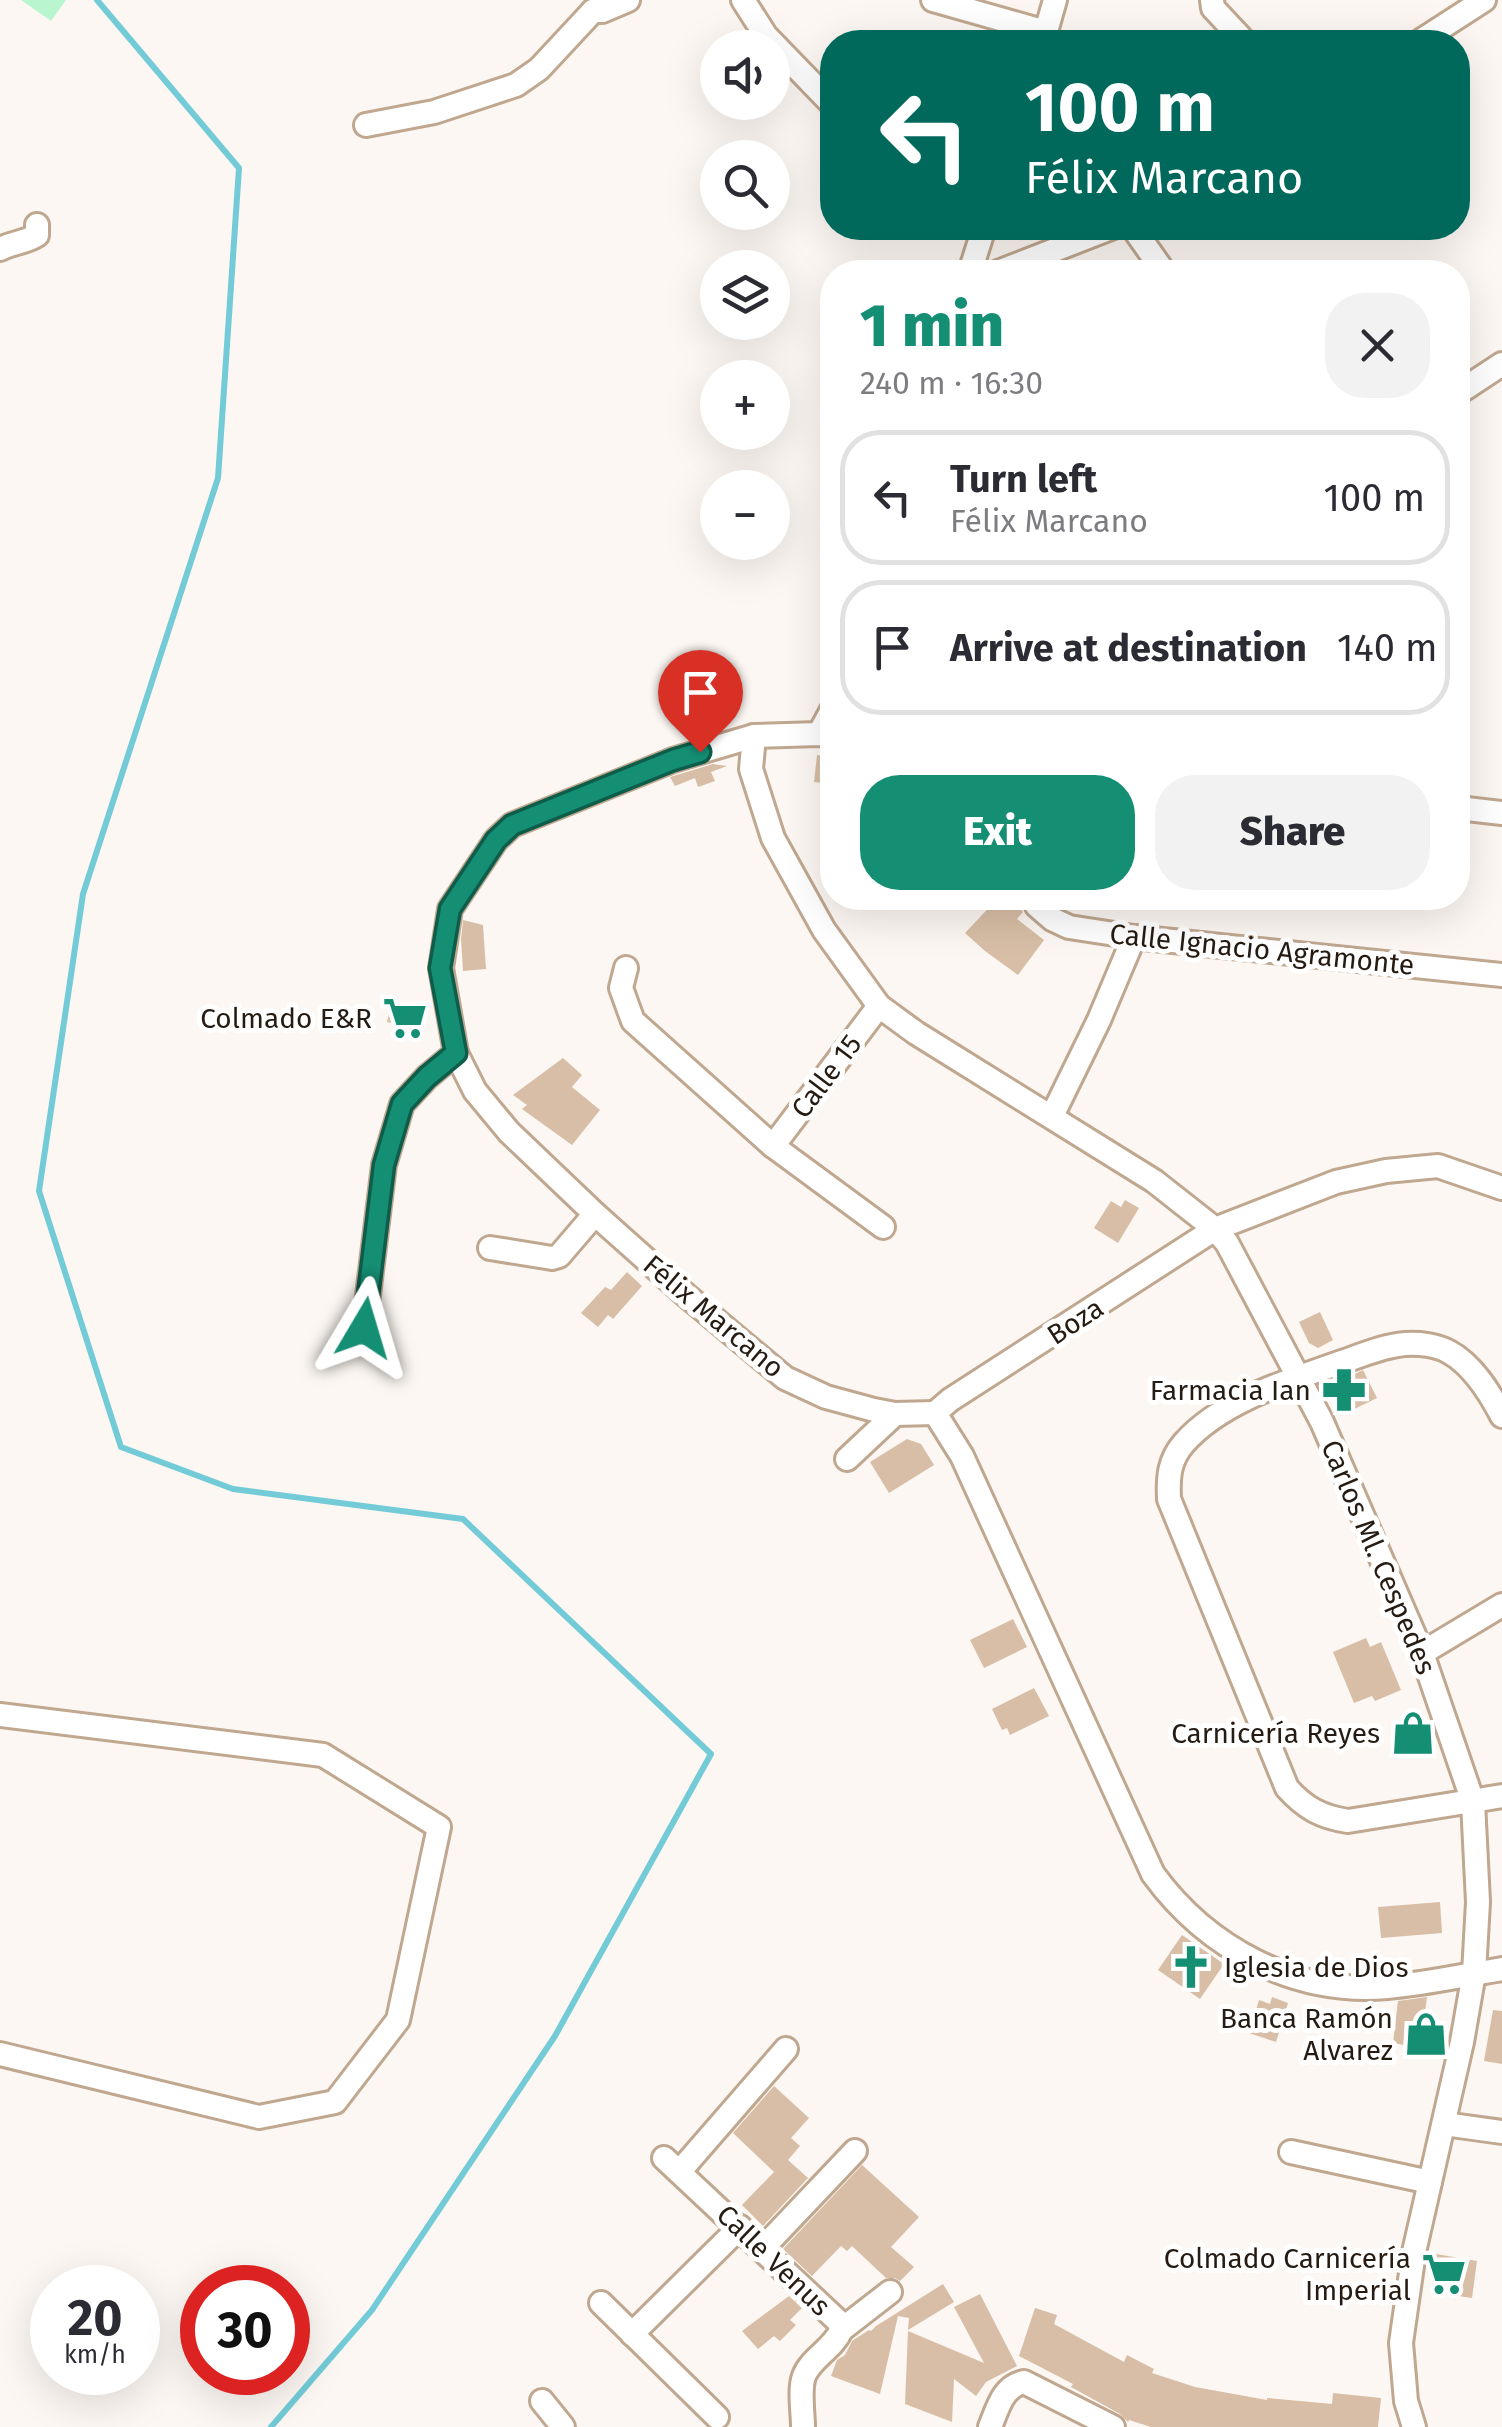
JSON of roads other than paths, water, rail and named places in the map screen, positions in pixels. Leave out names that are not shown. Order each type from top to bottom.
[{"type":"street","points":[[366,125],[434,112],[516,85],[540,68],[585,6],[602,11],[628,0]]},
{"type":"street","points":[[743,0],[766,36],[820,92]]},
{"type":"street","points":[[933,0],[1023,30]]},
{"type":"street","points":[[1046,30],[1055,0]]},
{"type":"street","points":[[1212,0],[1213,8],[1234,30]]},
{"type":"street","points":[[1437,30],[1484,0]]},
{"type":"street","points":[[0,250],[33,238],[37,226]]},
{"type":"street","points":[[1029,260],[1080,240]]},
{"type":"street","points":[[1470,386],[1502,364]]},
{"type":"street","name":"Félix Marcano","points":[[820,735],[754,736],[673,760],[512,825],[496,840],[450,909],[440,968],[456,1053],[475,1091],[509,1132],[687,1296],[785,1378],[826,1397],[895,1414],[935,1413]]},
{"type":"street","name":"Carlos Ml. Cespedes","points":[[754,736],[751,769],[773,838],[824,930],[879,1006],[1154,1181],[1216,1230],[1227,1244],[1322,1422],[1422,1653],[1473,1802],[1478,1902],[1474,1973],[1414,2252],[1401,2343],[1406,2401],[1414,2427]]},
{"type":"street","points":[[1470,809],[1502,813]]},
{"type":"street","name":"Calle Ignacio Agramonte","points":[[1042,910],[1069,927],[1134,938],[1502,976]]},
{"type":"street","points":[[1052,1116],[1134,938]]},
{"type":"street","points":[[626,968],[621,988],[633,1021],[773,1146],[883,1227]]},
{"type":"street","name":"Calle 15","points":[[773,1146],[879,1006]]},
{"type":"street","points":[[364,1328],[384,1165],[402,1104],[456,1053]]},
{"type":"street","name":"Boza","points":[[935,1413],[1216,1230],[1336,1182],[1438,1166],[1502,1188]]},
{"type":"street","points":[[490,1248],[559,1256],[596,1214]]},
{"type":"street","points":[[1502,1416],[1490,1392],[1450,1352],[1428,1345],[1404,1344],[1245,1399],[1184,1443],[1172,1460],[1168,1480],[1169,1499],[1286,1788],[1302,1804],[1326,1818],[1348,1821],[1502,1796]]},
{"type":"street","points":[[935,1413],[962,1456],[1153,1874],[1174,1903],[1214,1938],[1246,1958],[1284,1974],[1328,1985],[1385,1988],[1502,1969]]},
{"type":"street","points":[[846,1459],[895,1414]]},
{"type":"street","points":[[1422,1653],[1502,1604]]},
{"type":"street","points":[[0,1715],[324,1755],[438,1827],[398,2020],[334,2102],[259,2117],[0,2054]]},
{"type":"street","name":"Calle Venus","points":[[786,2049],[672,2165],[839,2322],[842,2330],[838,2338],[806,2373],[803,2427]]},
{"type":"street","points":[[1444,2124],[1502,2132]]},
{"type":"street","points":[[762,2249],[855,2151]]},
{"type":"street","points":[[1291,2152],[1430,2182]]},
{"type":"street","points":[[632,2334],[740,2227]]},
{"type":"street","points":[[842,2330],[890,2292]]},
{"type":"street","points":[[600,2303],[717,2416]]},
{"type":"street","points":[[990,2427],[1004,2393],[1024,2382],[1113,2427]]},
{"type":"street","points":[[542,2401],[563,2427]]},
{"type":"waterway","points":[[97,0],[239,168],[218,478],[83,894],[39,1191],[121,1447],[233,1489],[463,1519],[711,1754],[555,2036],[372,2310],[271,2427]]},
{"type":"place","name":"Colmado E&R","points":[[405,1018]]},
{"type":"place","name":"Farmacia Ian","points":[[1344,1390]]},
{"type":"place","name":"Carnicería Reyes","points":[[1413,1733]]},
{"type":"place","name":"Iglesia de Dios","points":[[1191,1967]]},
{"type":"place","name":"Banca Ramón Alvarez","points":[[1426,2034]]},
{"type":"place","name":"Colmado Carnicería Imperial","points":[[1444,2274]]}]
